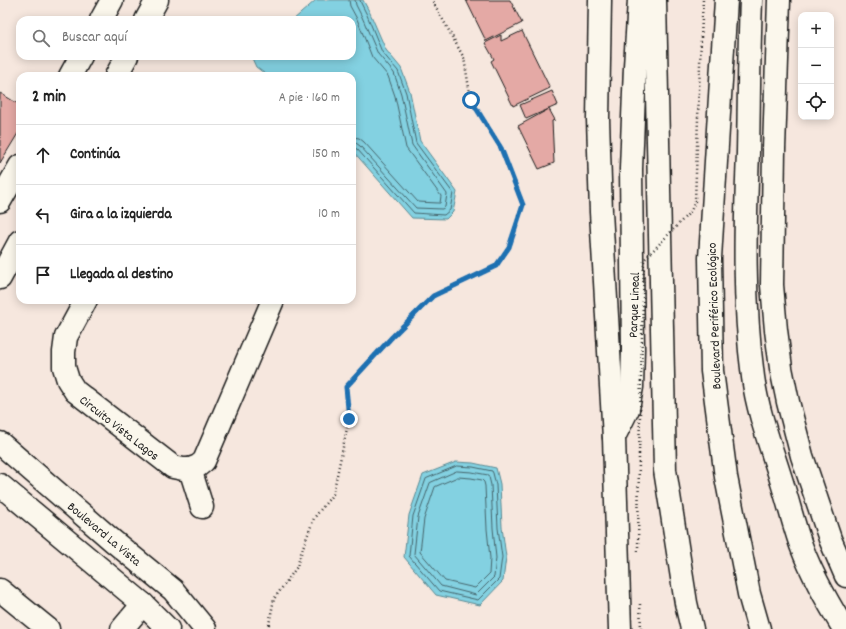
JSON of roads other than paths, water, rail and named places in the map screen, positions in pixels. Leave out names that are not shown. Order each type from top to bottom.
[{"type":"main road","points":[[103,16],[112,0]]},
{"type":"main road","points":[[148,16],[157,0]]},
{"type":"main road","points":[[600,0],[598,119],[601,212],[614,438],[620,629]]},
{"type":"main road","points":[[614,438],[628,409],[632,387],[631,169],[639,0]]},
{"type":"main road","points":[[655,0],[665,470],[686,604],[692,629]]},
{"type":"main road","name":"Boulevard Periférico Ecológico","points":[[726,0],[710,258],[712,371],[726,477],[749,594],[759,629]]},
{"type":"main road","points":[[751,0],[746,195],[746,275],[753,378],[766,434],[802,548],[823,594],[844,629]]},
{"type":"main road","points":[[779,0],[772,285],[776,330],[781,368],[788,402],[802,456],[830,539],[846,576]]},
{"type":"main road","points":[[72,72],[79,60]]},
{"type":"main road","points":[[118,72],[125,60]]},
{"type":"main road","points":[[0,201],[16,173]]},
{"type":"main road","points":[[0,278],[16,249]]},
{"type":"main road","name":"Circuito Vista Lagos","points":[[84,304],[66,337],[64,352],[64,367],[68,380],[74,391],[172,467],[190,469]]},
{"type":"main road","points":[[202,507],[190,469],[198,466],[204,461],[271,304]]},
{"type":"main road","name":"Boulevard La Vista","points":[[0,443],[107,536],[173,590],[205,629]]},
{"type":"main road","points":[[0,485],[143,604],[168,629]]},
{"type":"main road","points":[[790,512],[817,502]]},
{"type":"main road","points":[[0,590],[48,629]]},
{"type":"main road","points":[[122,629],[143,604]]},
{"type":"water","points":[[316,0],[363,0],[386,50],[401,68],[410,92],[420,141],[457,192],[453,212],[446,219],[412,218],[356,155],[356,72],[263,72],[256,67],[253,60],[356,60],[356,16],[298,16]]},
{"type":"water","points":[[456,462],[473,463],[496,468],[500,484],[502,527],[506,557],[503,581],[480,605],[436,595],[404,557],[409,515],[423,475]]}]
